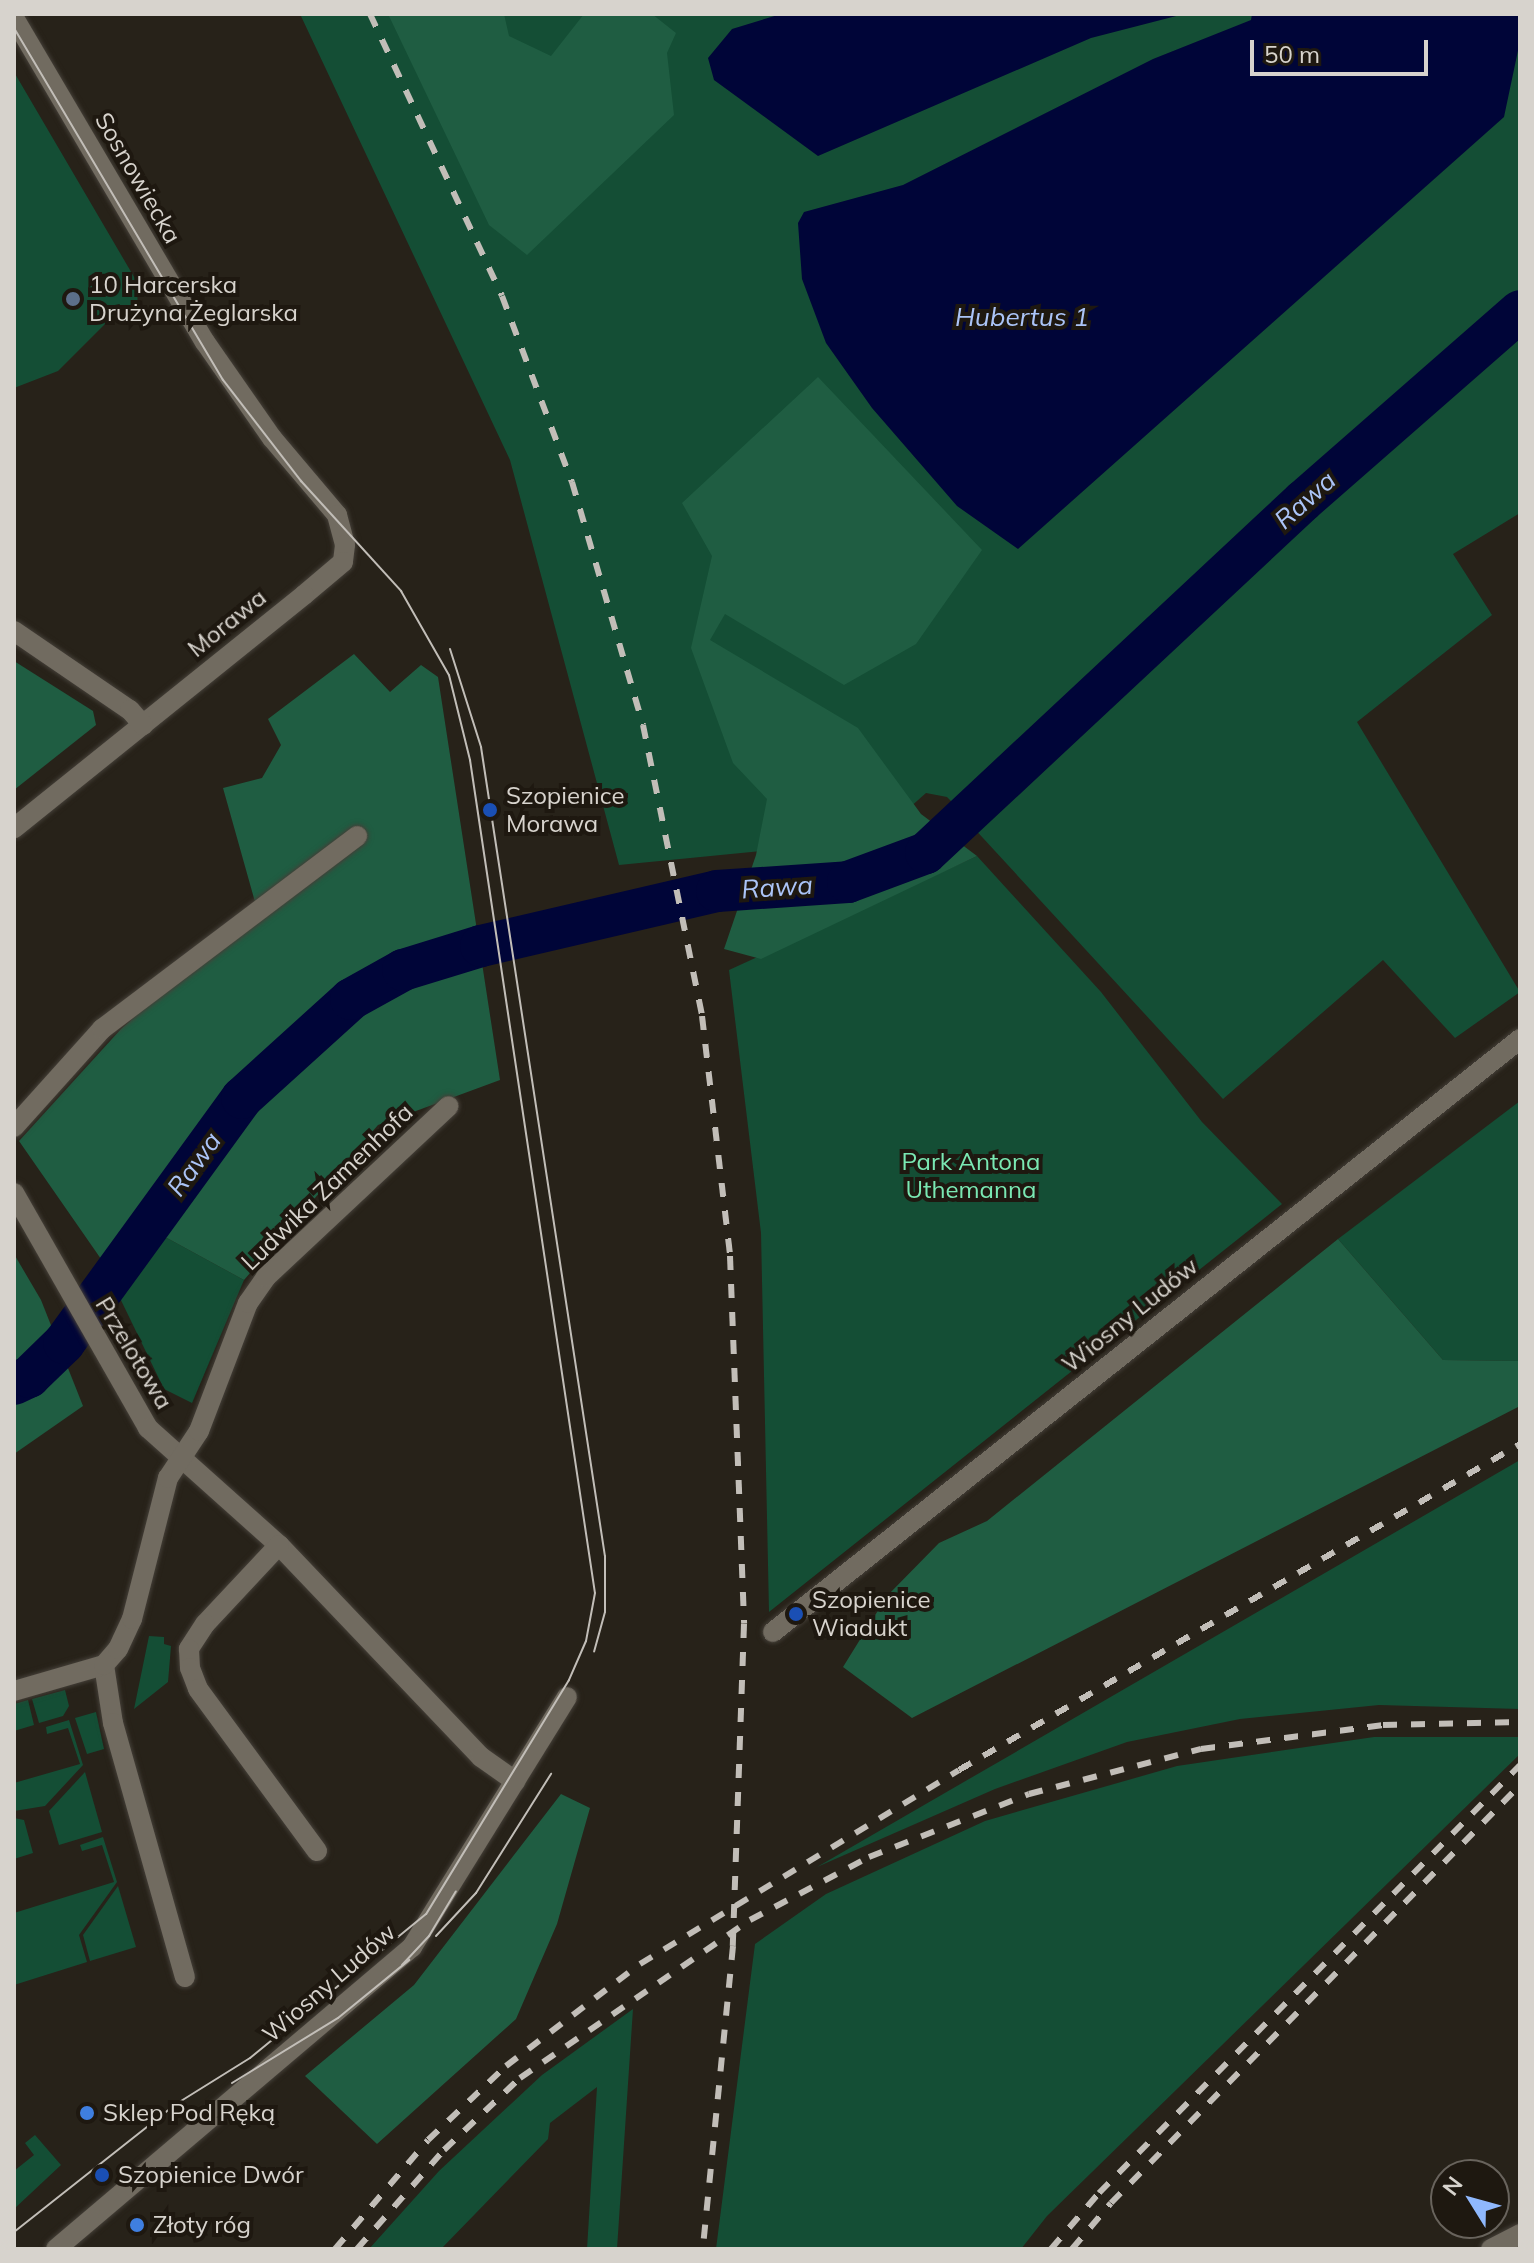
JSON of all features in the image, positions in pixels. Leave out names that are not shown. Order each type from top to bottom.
[{"type":"street","name":"Sosnowiecka","points":[[14,18],[216,360],[272,438],[337,515],[345,538],[343,562]]},
{"type":"street","name":"Morawa","points":[[14,828],[343,562]]},
{"type":"street","points":[[14,631],[130,710],[143,725]]},
{"type":"street","points":[[14,1127],[102,1029],[357,836]]},
{"type":"street","name":"Wiosny Ludów","points":[[773,1632],[1520,1039]]},
{"type":"street","name":"Ludwika Zamenhofa","points":[[104,1665],[126,1637],[168,1478],[199,1431],[248,1303],[266,1277],[449,1106]]},
{"type":"street","name":"Przelotowa","points":[[14,1193],[139,1418],[279,1545],[481,1757],[515,1781]]},
{"type":"street","points":[[279,1545],[205,1624],[189,1649],[190,1668],[198,1689],[317,1851]]},
{"type":"street","points":[[14,1691],[104,1665],[113,1723],[185,1977]]},
{"type":"street","name":"Wiosny Ludów","points":[[56,2249],[412,1947],[567,1697]]},
{"type":"street","points":[[1491,2249],[1520,2234]]},
{"type":"green space","points":[[300,14],[1520,14],[1520,298],[1264,523],[959,809],[947,797],[926,793],[873,840],[619,865],[510,460]]},
{"type":"green space","points":[[388,14],[504,14],[509,36],[551,56],[584,14],[652,14],[676,33],[667,53],[674,115],[527,255],[489,225]]},
{"type":"green space","points":[[14,72],[137,282],[138,317],[112,317],[58,371],[14,388]]},
{"type":"green space","points":[[1520,326],[1520,513],[1453,554],[1492,615],[1357,722],[1520,992],[1455,1038],[1383,960],[1223,1099],[971,825],[1185,620]]},
{"type":"green space","points":[[818,377],[982,550],[916,644],[844,685],[725,614],[710,640],[858,728],[921,814],[977,856],[761,959],[724,949],[756,855],[767,799],[733,763],[691,648],[712,556],[682,503]]},
{"type":"green space","points":[[354,654],[390,692],[421,665],[438,677],[500,1080],[378,1125],[244,1280],[167,1238],[101,1259],[19,1141],[121,1029],[257,909],[223,788],[262,778],[281,745],[268,719]]},
{"type":"green space","points":[[14,661],[93,711],[96,725],[14,790]]},
{"type":"green space","name":"Park Antona Uthemanna","points":[[977,856],[1101,992],[1202,1122],[1282,1204],[769,1612],[761,1233],[729,970]]},
{"type":"green space","points":[[1520,1101],[1520,1361],[1443,1360],[1338,1239]]},
{"type":"green space","points":[[167,1238],[244,1280],[192,1403],[164,1389],[101,1259]]},
{"type":"green space","points":[[1338,1239],[1443,1360],[1520,1361],[1520,1406],[912,1718],[843,1667],[887,1596],[939,1543],[987,1521]]},
{"type":"green space","points":[[14,1254],[41,1300],[83,1406],[14,1454]]},
{"type":"green space","points":[[1520,1460],[1520,1709],[1379,1705],[1240,1719],[1127,1742],[995,1789],[817,1867]]},
{"type":"green space","points":[[149,1636],[164,1637],[164,1644],[171,1646],[168,1682],[134,1709]]},
{"type":"green space","points":[[65,1690],[69,1706],[63,1716],[39,1723],[32,1699]]},
{"type":"green space","points":[[28,1700],[34,1725],[14,1731],[14,1704]]},
{"type":"green space","points":[[96,1712],[104,1749],[87,1754],[75,1718]]},
{"type":"green space","points":[[69,1720],[83,1765],[45,1806],[14,1811],[14,1783],[80,1764],[68,1728],[47,1734],[46,1727]]},
{"type":"green space","points":[[1374,1737],[1520,1737],[1520,1754],[1047,2216],[1021,2249],[716,2249],[755,1944],[826,1894],[985,1821],[1177,1766]]},
{"type":"green space","points":[[85,1772],[102,1832],[59,1845],[49,1811]]},
{"type":"green space","points":[[561,1794],[590,1808],[557,1924],[516,2019],[377,2144],[305,2076],[414,1985]]},
{"type":"green space","points":[[14,1818],[24,1820],[33,1853],[14,1859]]},
{"type":"green space","points":[[103,1837],[117,1882],[79,1935],[87,1962],[14,1985],[14,1913],[114,1882],[102,1845],[82,1851],[80,1845]]},
{"type":"green space","points":[[118,1886],[136,1947],[90,1961],[83,1935]]},
{"type":"green space","points":[[633,2009],[617,2249],[587,2249],[597,2087],[550,2123],[548,2139],[441,2249],[369,2249],[439,2171],[542,2075]]},
{"type":"green space","points":[[35,2135],[61,2165],[14,2209],[14,2171],[34,2155],[25,2143]]},
{"type":"water","points":[[781,14],[1184,14],[1091,38],[818,156],[714,80],[708,58],[732,29]]},
{"type":"water","name":"Hubertus 1","points":[[1252,14],[1520,14],[1520,41],[1504,117],[1018,549],[957,506],[872,408],[826,343],[802,279],[798,223],[804,212],[903,185],[1153,59],[1251,20]]},
{"type":"waterway","name":"Rawa","points":[[14,1384],[29,1377],[64,1343],[242,1098],[351,999],[403,970],[481,946],[717,891],[848,882],[926,853],[1303,501],[1520,311]]},
{"type":"tram line","points":[[14,28],[223,380],[301,481],[401,591],[449,675],[470,760],[595,1593],[586,1641],[569,1680],[426,1914],[250,2058],[176,2104],[14,2232]]},
{"type":"tram line","points":[[450,649],[481,747],[605,1556],[605,1612],[594,1652]]},
{"type":"tram line","points":[[436,1936],[476,1893],[551,1774]]},
{"type":"tram line","points":[[402,1965],[429,1936],[456,1891]]},
{"type":"tram line","points":[[232,2083],[338,2018],[409,1960]]},
{"type":"railway","points":[[370,14],[502,296],[572,482],[643,725],[702,1016],[730,1256],[744,1624],[733,1946],[703,2249]]},
{"type":"railway","points":[[335,2249],[428,2140],[506,2066],[640,1964],[959,1770],[1520,1444]]},
{"type":"railway","points":[[357,2249],[444,2150],[520,2078],[750,1920],[869,1857],[1029,1794],[1201,1749],[1383,1725],[1520,1722]]},
{"type":"railway","points":[[1051,2249],[1099,2193],[1520,1765]]},
{"type":"railway","points":[[1072,2249],[1111,2203],[1520,1785]]},
{"type":"place","name":"10 Harcerska Drużyna Żeglarska","points":[[73,299]]},
{"type":"place","name":"Szopienice Morawa","points":[[490,810]]},
{"type":"place","name":"Szopienice Wiadukt","points":[[796,1614]]},
{"type":"place","name":"Sklep Pod Ręką","points":[[87,2113]]},
{"type":"place","name":"Szopienice Dwór","points":[[102,2175]]},
{"type":"place","name":"Złoty róg","points":[[137,2225]]}]
